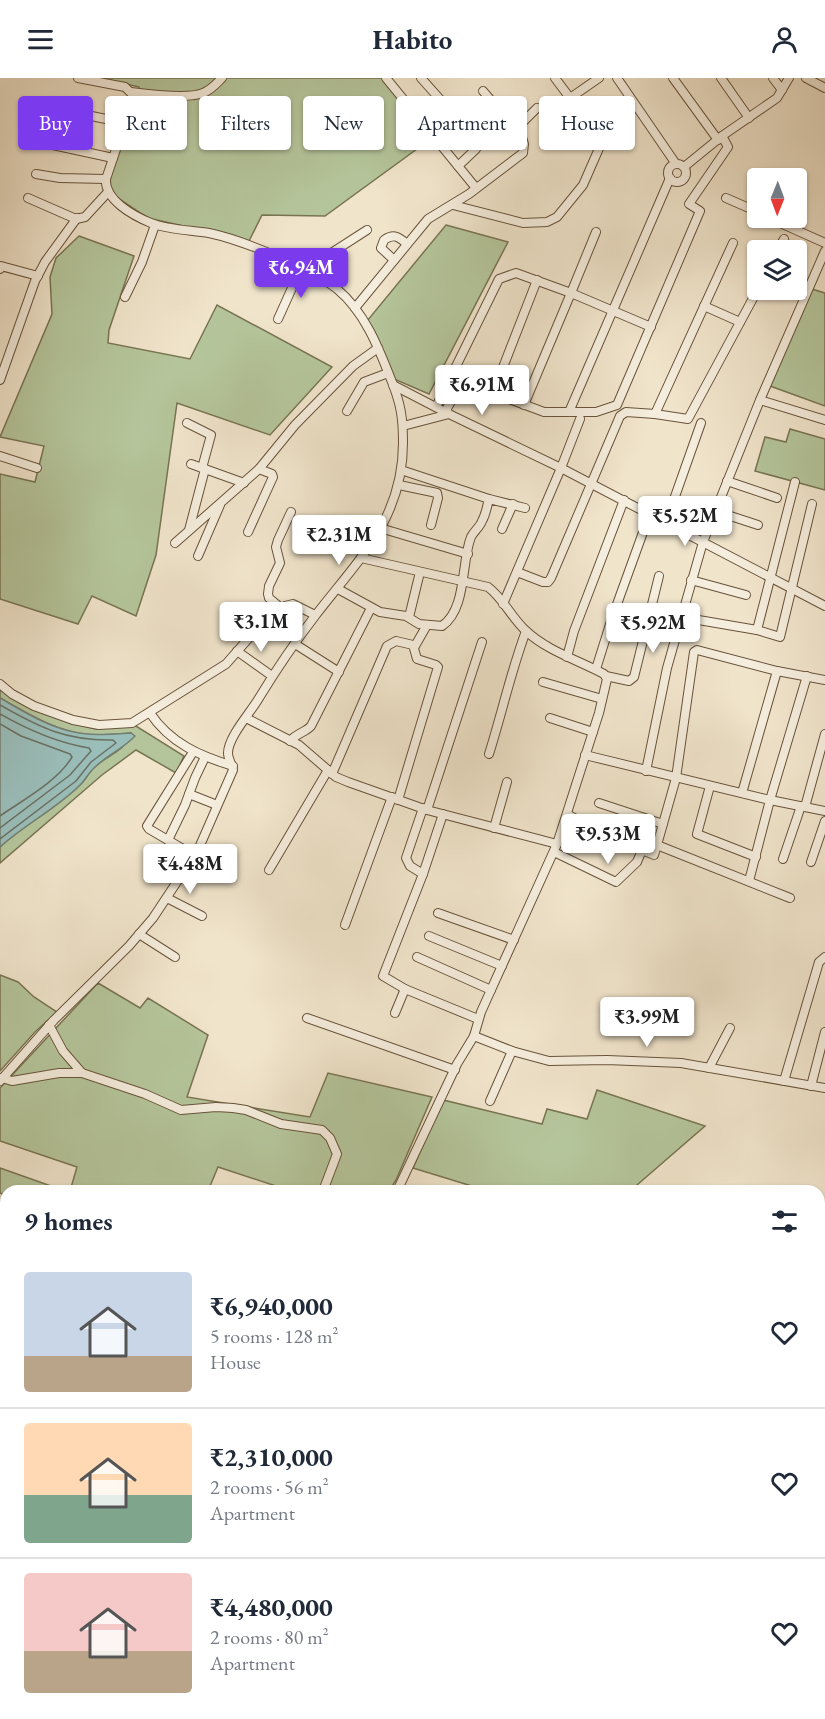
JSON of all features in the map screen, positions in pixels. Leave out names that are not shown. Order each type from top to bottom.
[{"type":"street","points":[[81,78],[125,87],[134,96]]},
{"type":"street","points":[[131,92],[164,95],[202,94],[222,78]]},
{"type":"street","points":[[421,78],[471,134],[477,145],[476,149],[458,166]]},
{"type":"street","points":[[555,78],[570,98],[599,78]]},
{"type":"street","points":[[628,78],[619,81],[686,175],[683,179],[675,181],[670,178]]},
{"type":"street","points":[[452,372],[493,393],[544,412],[603,411],[617,405],[700,211],[689,204],[728,147],[673,78]]},
{"type":"street","points":[[721,78],[749,118]]},
{"type":"street","points":[[773,78],[782,90]]},
{"type":"street","points":[[570,412],[670,178],[669,170],[680,166],[777,98],[789,78]]},
{"type":"street","points":[[806,78],[825,88]]},
{"type":"street","points":[[390,80],[476,188]]},
{"type":"street","points":[[483,91],[487,96]]},
{"type":"street","points":[[527,118],[537,108]]},
{"type":"street","points":[[76,150],[113,158]]},
{"type":"street","points":[[1,1080],[49,1025],[139,934],[167,898],[196,854],[232,773],[233,766],[228,756],[235,734],[272,676],[315,615],[361,558],[380,528],[396,499],[401,470],[403,426],[401,404],[378,348],[346,296],[303,269],[245,245],[212,234],[155,225],[132,213],[112,198],[105,185],[116,150]]},
{"type":"street","points":[[355,308],[428,219],[453,205],[523,153],[524,150]]},
{"type":"street","points":[[453,205],[523,223],[547,222],[557,217],[583,185],[598,150]]},
{"type":"street","points":[[36,174],[60,178],[106,179]]},
{"type":"street","points":[[28,198],[77,218],[85,217],[108,192]]},
{"type":"street","points":[[726,198],[747,207]]},
{"type":"street","points":[[0,380],[38,276],[45,262],[77,218]]},
{"type":"street","points":[[125,297],[142,262],[155,225]]},
{"type":"street","points":[[791,228],[825,243]]},
{"type":"street","points":[[278,319],[303,269],[367,230]]},
{"type":"street","points":[[524,405],[596,232]]},
{"type":"street","points":[[394,260],[381,248],[384,240],[396,236],[407,244]]},
{"type":"street","points":[[655,414],[733,243]]},
{"type":"street","points":[[646,771],[667,668],[703,542],[760,400],[825,251]]},
{"type":"street","points":[[0,269],[1,266],[38,276]]},
{"type":"street","points":[[436,407],[499,279],[516,273],[571,293],[651,327]]},
{"type":"street","points":[[493,393],[537,280]]},
{"type":"street","points":[[517,572],[548,582],[620,416],[626,412],[688,419],[752,300]]},
{"type":"street","points":[[704,306],[740,322]]},
{"type":"street","points":[[175,543],[259,469],[295,425],[353,366],[378,348]]},
{"type":"street","points":[[347,411],[364,382],[388,373]]},
{"type":"street","points":[[403,426],[447,413],[464,378]]},
{"type":"street","points":[[393,385],[650,513],[791,590],[825,606]]},
{"type":"street","points":[[760,400],[825,420]]},
{"type":"street","points":[[503,604],[580,419]]},
{"type":"street","points":[[187,423],[211,435],[189,531]]},
{"type":"street","points":[[666,522],[701,423]]},
{"type":"street","points":[[0,456],[37,468]]},
{"type":"street","points":[[191,464],[244,483]]},
{"type":"street","points":[[248,532],[273,477],[272,474],[259,469]]},
{"type":"street","points":[[401,470],[489,499],[525,508]]},
{"type":"street","points":[[727,481],[777,498]]},
{"type":"street","points":[[757,630],[795,482]]},
{"type":"street","points":[[399,486],[437,493],[438,498],[431,525]]},
{"type":"street","points":[[338,589],[380,612],[409,617],[419,624],[442,626],[456,608],[471,538],[483,521],[489,499]]},
{"type":"street","points":[[567,657],[574,631],[624,500]]},
{"type":"street","points":[[198,556],[222,502]]},
{"type":"street","points":[[502,529],[513,504]]},
{"type":"street","points":[[681,617],[757,630],[780,637],[812,504]]},
{"type":"street","points":[[715,511],[758,525]]},
{"type":"street","points":[[280,608],[269,598],[268,594],[269,586],[280,563],[276,547],[291,513]]},
{"type":"street","points":[[596,669],[650,513]]},
{"type":"street","points":[[380,528],[468,554]]},
{"type":"street","points":[[361,558],[488,587],[526,631],[539,642],[606,676],[629,681],[634,677],[659,576]]},
{"type":"street","points":[[409,617],[420,572]]},
{"type":"street","points":[[691,580],[746,595]]},
{"type":"street","points":[[0,684],[12,694],[34,706],[82,722],[132,723],[226,664],[269,615],[280,608],[293,604],[315,615]]},
{"type":"street","points":[[291,741],[298,733],[308,730],[371,608]]},
{"type":"street","points":[[345,925],[395,799],[438,667],[417,659],[415,646],[428,625]]},
{"type":"street","points":[[489,754],[516,656],[526,631]]},
{"type":"street","points":[[269,870],[330,772],[387,646],[396,641],[415,646]]},
{"type":"street","points":[[423,874],[410,866],[406,858],[482,642]]},
{"type":"street","points":[[295,644],[339,672]]},
{"type":"street","points":[[567,814],[608,837],[654,855],[676,778],[694,652],[697,650],[777,671],[825,680]]},
{"type":"street","points":[[237,651],[272,676]]},
{"type":"street","points":[[742,793],[777,671]]},
{"type":"street","points":[[400,1185],[455,1070],[474,1036],[478,1019],[555,848],[593,732],[606,676]]},
{"type":"street","points":[[748,881],[807,676]]},
{"type":"street","points":[[543,682],[602,699]]},
{"type":"street","points":[[150,713],[160,727],[193,752],[233,766]]},
{"type":"street","points":[[246,718],[307,750],[330,772],[348,782],[425,809],[555,848],[616,882],[637,862],[642,850]]},
{"type":"street","points":[[550,718],[593,732]]},
{"type":"street","points":[[783,859],[803,807],[825,734]]},
{"type":"street","points":[[193,752],[147,826],[168,840],[229,868]]},
{"type":"street","points":[[585,756],[825,811]]},
{"type":"street","points":[[168,840],[205,757]]},
{"type":"street","points":[[494,828],[507,782]]},
{"type":"street","points":[[711,786],[697,834],[756,857]]},
{"type":"street","points":[[189,794],[217,805]]},
{"type":"street","points":[[599,803],[663,824]]},
{"type":"street","points":[[443,814],[423,874],[383,973],[384,978],[405,989],[478,1019]]},
{"type":"street","points":[[811,862],[825,821]]},
{"type":"street","points":[[657,845],[790,898]]},
{"type":"street","points":[[167,898],[202,916]]},
{"type":"street","points":[[438,913],[514,940]]},
{"type":"street","points":[[139,934],[175,957]]},
{"type":"street","points":[[429,936],[502,966]]},
{"type":"street","points":[[417,957],[491,990]]},
{"type":"street","points":[[784,1081],[819,962],[825,957]]},
{"type":"street","points":[[395,1013],[405,989]]},
{"type":"street","points":[[307,1018],[455,1070]]},
{"type":"street","points":[[49,1025],[63,1051],[82,1073]]},
{"type":"street","points":[[709,1068],[730,1028]]},
{"type":"street","points":[[811,1086],[825,1032]]},
{"type":"street","points":[[474,1036],[512,1051],[549,1061],[663,1062],[825,1088]]},
{"type":"street","points":[[490,1101],[512,1051]]},
{"type":"street","points":[[1,1080],[12,1081],[59,1073],[82,1073],[145,1094],[181,1110],[233,1108],[246,1110],[281,1124],[322,1130],[330,1138],[337,1154],[325,1185]]},
{"type":"green space","points":[[101,78],[391,78],[399,96],[396,96],[396,150],[416,150],[325,216],[262,215],[249,241],[148,218],[115,196],[108,185],[119,150],[187,150],[187,96],[136,96],[139,87]]},
{"type":"green space","points":[[446,225],[508,242],[429,394],[394,379],[367,321]]},
{"type":"green space","points":[[79,236],[134,256],[109,330],[108,343],[190,359],[217,305],[332,367],[270,435],[177,403],[156,555],[136,616],[92,596],[78,624],[0,599],[0,474],[35,482],[44,446],[0,437],[52,314],[50,277],[56,258]]},
{"type":"green space","points":[[812,289],[825,293],[825,406],[770,386]]},
{"type":"green space","points":[[790,429],[825,439],[825,490],[755,471],[765,437],[786,442]]},
{"type":"green space","points":[[0,690],[33,709],[72,723],[96,729],[136,726],[184,756],[176,773],[136,750],[102,775],[0,863],[0,847],[71,794],[100,762],[124,745],[131,733],[92,735],[68,731],[44,722],[0,698]]},
{"type":"green space","points":[[0,975],[18,982],[34,997],[57,1012],[35,1032],[0,1071]]},
{"type":"green space","points":[[98,983],[140,1008],[148,998],[208,1035],[187,1097],[310,1117],[328,1073],[432,1097],[393,1185],[273,1185],[218,1167],[210,1185],[72,1185],[77,1167],[0,1141],[0,1088]]},
{"type":"green space","points":[[597,1090],[705,1126],[637,1185],[468,1185],[413,1168],[443,1100],[542,1124],[547,1109],[587,1119]]},
{"type":"green space","points":[[0,1168],[48,1185],[0,1185]]},
{"type":"water","points":[[0,698],[64,730],[88,734],[131,733],[135,736],[91,771],[71,794],[0,847]]}]
